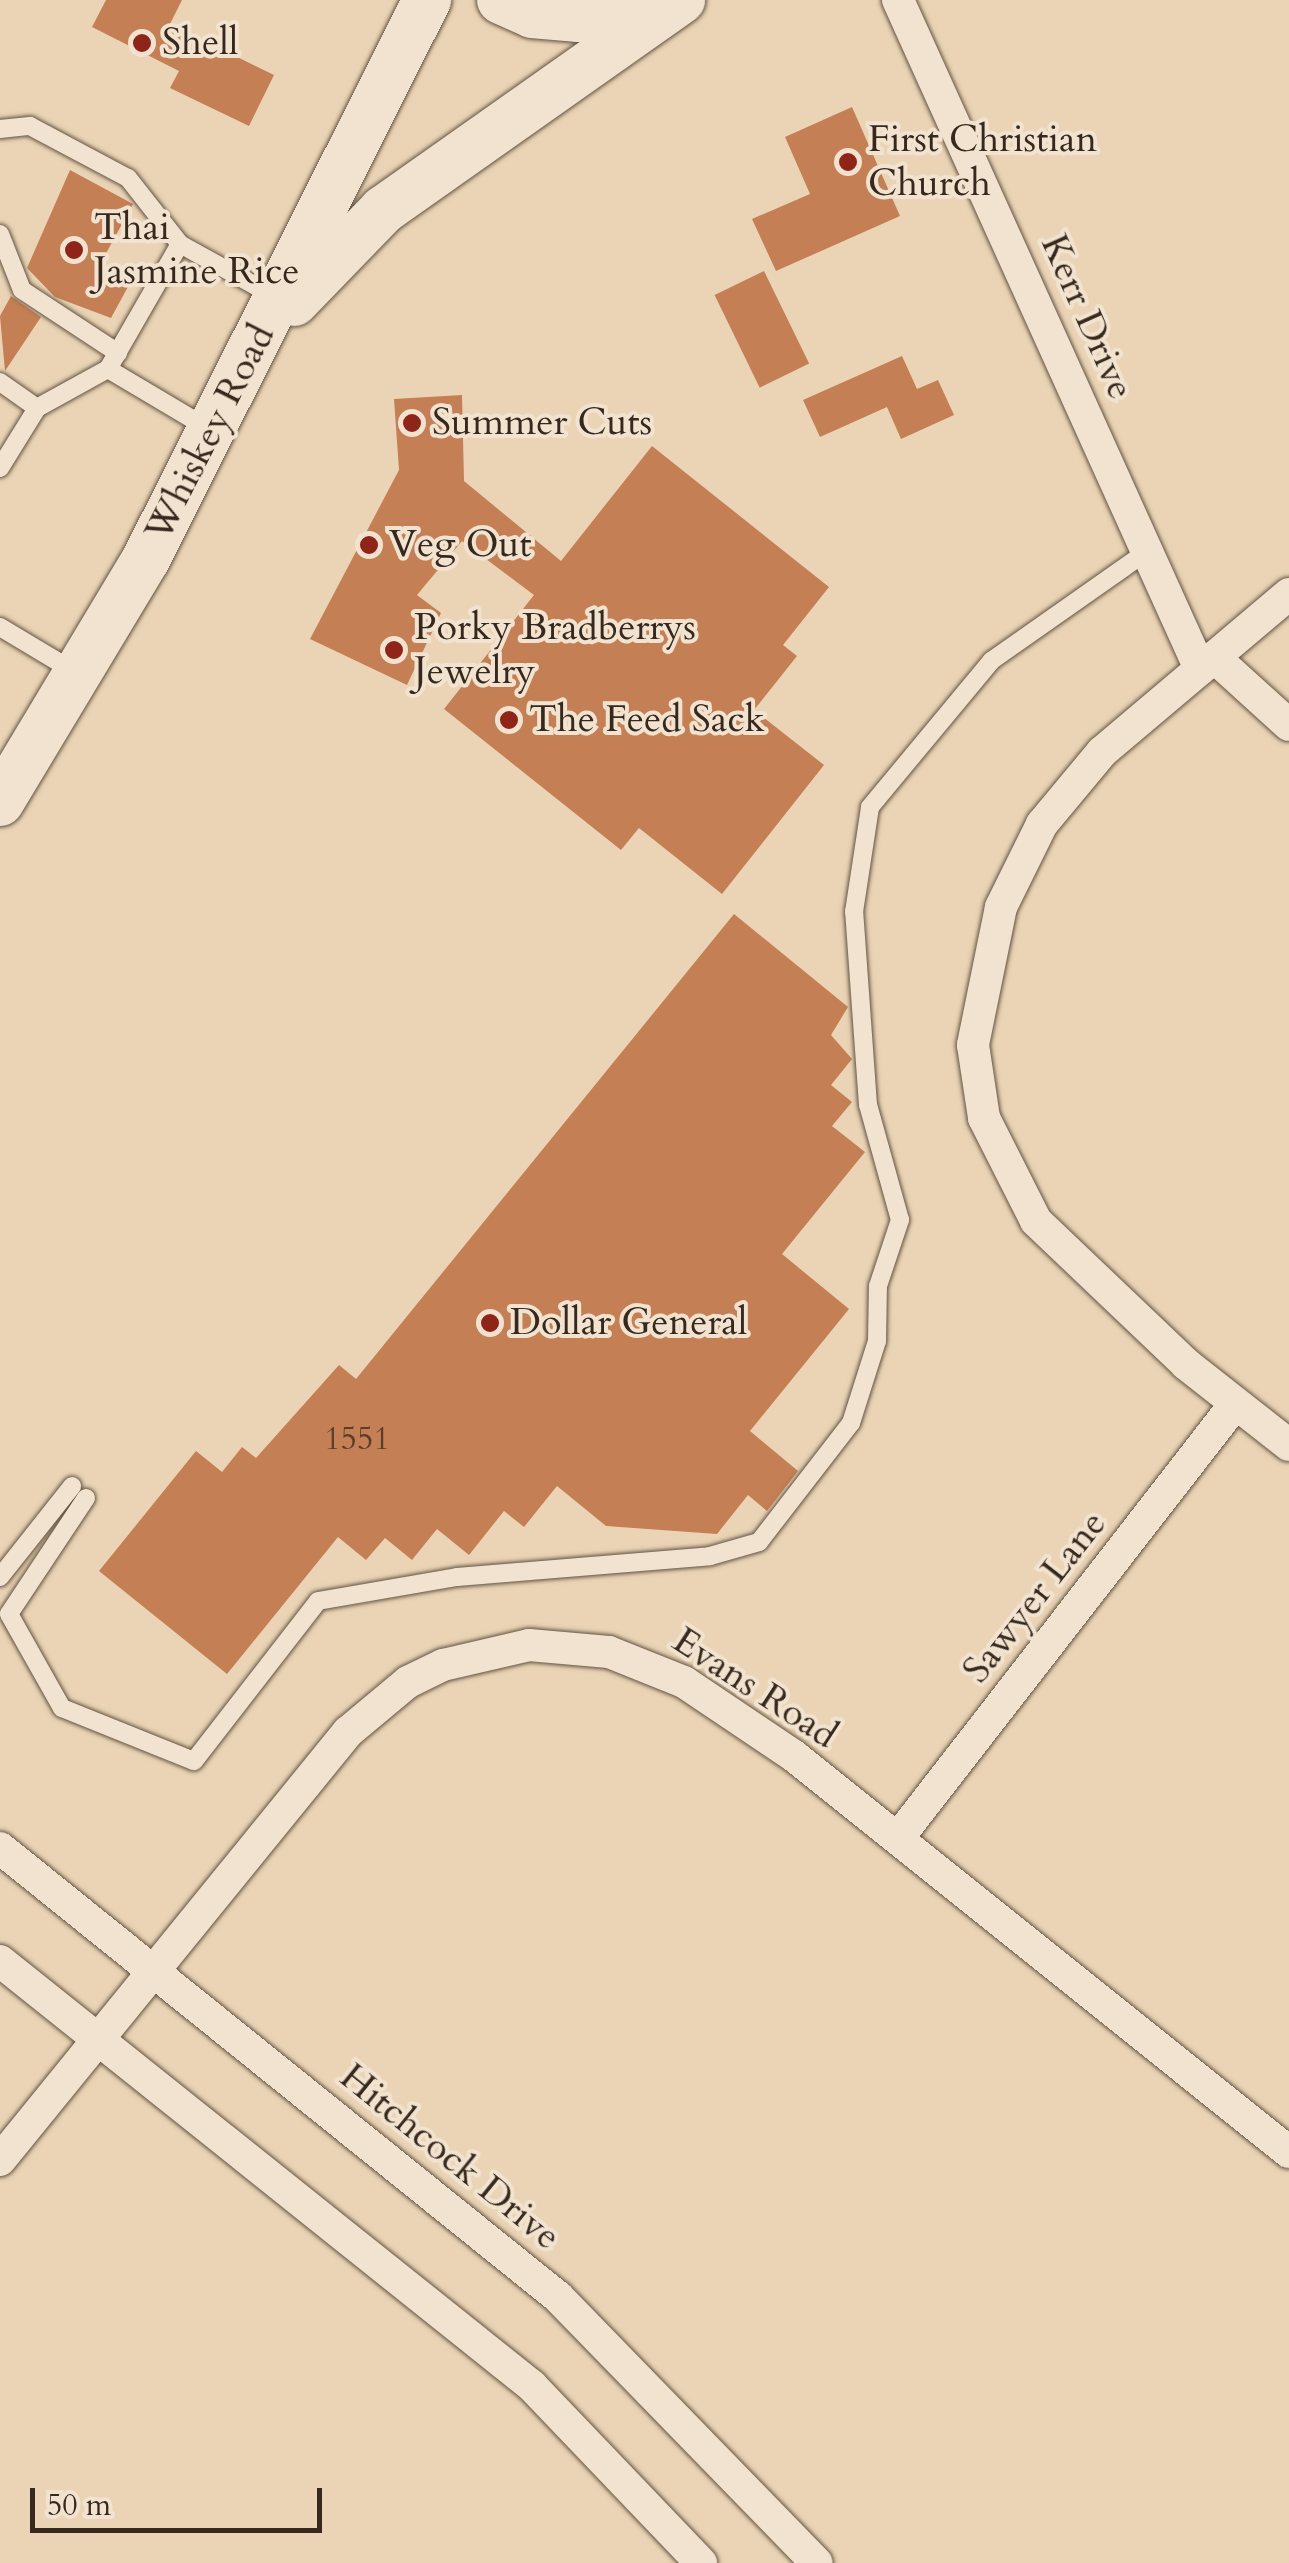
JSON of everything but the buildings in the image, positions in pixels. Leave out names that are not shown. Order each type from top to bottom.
[{"type":"main road","name":"Whiskey Road","points":[[0,801],[77,673],[212,430],[428,0]]},
{"type":"main road","points":[[501,0],[532,14],[578,18],[666,0]]},
{"type":"main road","points":[[268,320],[383,210],[681,0]]},
{"type":"street","name":"Kerr Drive","points":[[898,0],[1148,550],[1207,663],[1289,725]]},
{"type":"street","points":[[1289,594],[1102,752],[1042,824],[1001,908],[973,1045],[984,1118],[1036,1221],[1068,1259],[1235,1404],[1289,1445]]},
{"type":"street","name":"Sawyer Lane","points":[[898,1838],[1235,1404]]},
{"type":"street","name":"Evans Road","points":[[0,2160],[376,1704],[443,1665],[490,1650],[570,1645],[648,1664],[794,1756],[1289,2152]]},
{"type":"street","name":"Hitchcock Drive","points":[[0,1848],[558,2296],[817,2563]]},
{"type":"street","points":[[0,1961],[103,2039],[532,2386],[701,2563]]},
{"type":"lane","points":[[0,128],[30,126],[128,178],[180,244],[268,320]]},
{"type":"lane","points":[[0,234],[22,290],[113,361],[212,430]]},
{"type":"lane","points":[[0,468],[37,408],[113,361],[180,244]]},
{"type":"lane","points":[[0,382],[37,408]]},
{"type":"lane","points":[[0,1577],[80,1492],[9,1614],[62,1708],[194,1761],[318,1601],[456,1577],[710,1556],[758,1542],[851,1422],[877,1341],[878,1286],[900,1220],[868,1105],[854,912],[870,807],[991,661],[1148,550]]},
{"type":"lane","points":[[0,627],[77,673]]},
{"type":"place","name":"Shell","points":[[142,43]]},
{"type":"place","name":"First Christian Church","points":[[848,162]]},
{"type":"place","name":"Thai Jasmine Rice","points":[[74,250]]},
{"type":"place","name":"Summer Cuts","points":[[412,423]]},
{"type":"place","name":"Veg Out","points":[[369,545]]},
{"type":"place","name":"Porky Bradberrys Jewelry","points":[[394,650]]},
{"type":"place","name":"The Feed Sack","points":[[509,720]]},
{"type":"place","name":"Dollar General","points":[[490,1323]]}]
